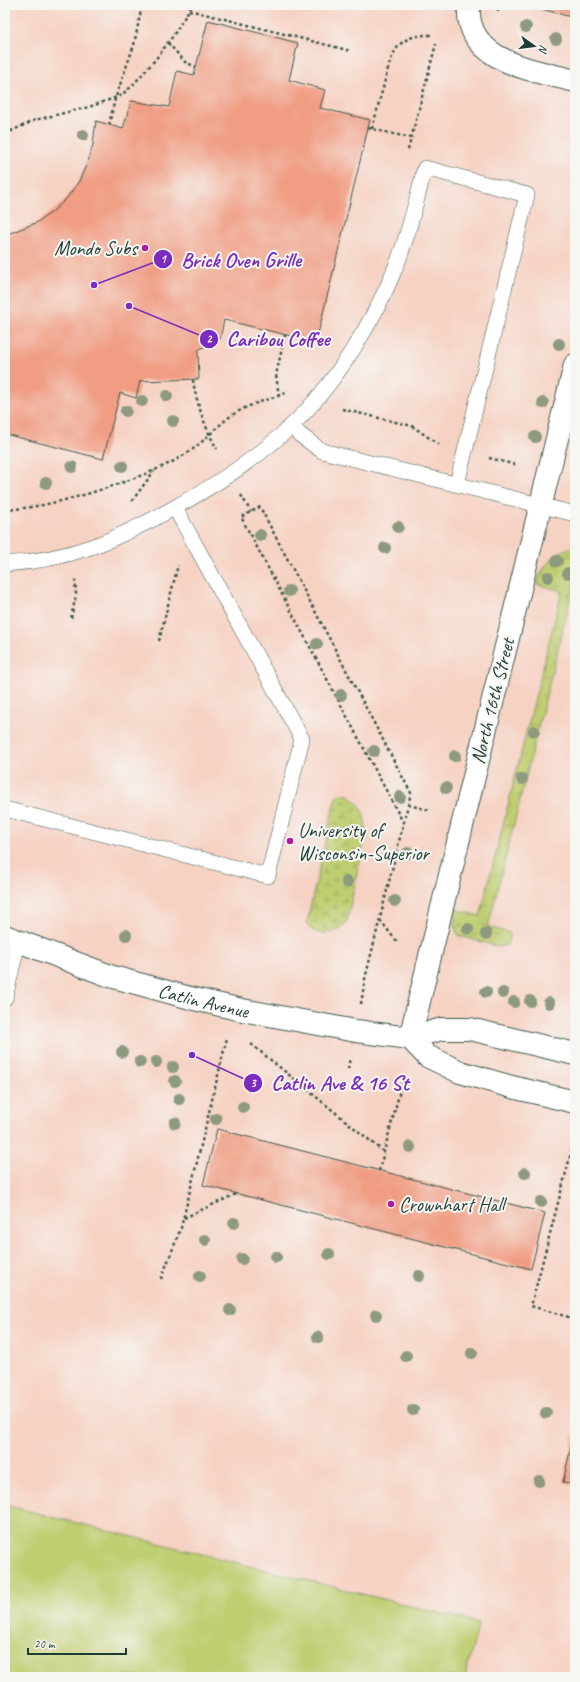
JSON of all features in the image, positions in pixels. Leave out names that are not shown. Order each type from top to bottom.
[{"type":"street","points":[[469,5],[468,18],[473,31],[484,46],[495,56],[514,64],[575,81]]},
{"type":"street","name":"North 16th Street","points":[[410,1038],[575,366]]},
{"type":"street","name":"Catlin Avenue","points":[[12,939],[110,976],[190,998],[242,1010],[356,1031],[410,1038],[430,1031],[442,1029],[470,1030],[575,1054]]},
{"type":"street","points":[[410,1038],[427,1056],[460,1072],[512,1087],[575,1102]]},
{"type":"lane","points":[[5,564],[48,559],[91,547],[128,533],[175,508],[230,474],[292,426],[314,402],[358,342],[380,301],[404,246],[425,168],[527,194],[456,484]]},
{"type":"lane","points":[[292,426],[299,434],[322,451],[575,514]]},
{"type":"lane","points":[[5,809],[268,876],[302,739],[175,508]]},
{"type":"lane","points":[[5,998],[12,939]]},
{"type":"path","points":[[109,125],[115,99],[134,45],[142,5]]},
{"type":"path","points":[[5,134],[36,120],[115,99],[131,87],[168,43],[192,5]]},
{"type":"path","points":[[492,12],[509,5]]},
{"type":"path","points":[[189,10],[351,52]]},
{"type":"path","points":[[372,129],[389,66],[396,49],[402,43],[417,35],[433,35]]},
{"type":"path","points":[[168,43],[185,62],[196,67]]},
{"type":"path","points":[[407,154],[436,44]]},
{"type":"path","points":[[368,128],[412,138]]},
{"type":"path","points":[[279,396],[276,375],[285,335]]},
{"type":"path","points":[[193,380],[196,400],[217,449]]},
{"type":"path","points":[[5,510],[28,508],[65,500],[155,471],[190,451],[210,435],[221,423],[238,411],[279,396],[293,389]]},
{"type":"path","points":[[336,407],[412,426],[441,446],[447,447]]},
{"type":"path","points":[[487,458],[516,464]]},
{"type":"path","points":[[129,506],[155,471]]},
{"type":"path","points":[[142,488],[144,493]]},
{"type":"path","points":[[241,494],[251,512]]},
{"type":"path","points":[[5,504],[9,544]]},
{"type":"path","points":[[360,1011],[365,979],[404,824],[411,793],[260,507],[241,517],[404,824]]},
{"type":"path","points":[[159,641],[178,564]]},
{"type":"path","points":[[71,618],[76,595],[75,572]]},
{"type":"path","points":[[408,805],[429,810]]},
{"type":"path","points":[[380,919],[397,942]]},
{"type":"path","points":[[161,1279],[183,1218],[227,1038]]},
{"type":"path","points":[[250,1044],[384,1152]]},
{"type":"path","points":[[379,1171],[402,1083]]},
{"type":"path","points":[[575,1138],[531,1306],[575,1319]]},
{"type":"path","points":[[183,1218],[236,1194]]},
{"type":"shaded area","name":"University of Wisconsin-Superior","points":[[5,5],[575,5],[575,1677],[5,1677]]},
{"type":"green space","points":[[575,546],[575,581],[488,927],[511,933],[507,945],[500,947],[459,936],[455,928],[455,909],[480,916],[562,591],[537,584],[542,571],[556,555]]},
{"type":"green space","points":[[344,794],[354,799],[361,808],[365,820],[366,832],[347,921],[344,926],[333,932],[320,933],[310,928],[307,922],[335,800],[337,796]]},
{"type":"green space","points":[[5,1505],[479,1623],[465,1677],[5,1677]]},
{"type":"building","points":[[534,5],[575,5],[575,18],[534,7]]},
{"type":"building","points":[[208,20],[298,43],[289,80],[325,90],[320,108],[370,120],[316,342],[224,320],[220,339],[198,350],[199,379],[140,381],[136,398],[120,393],[103,459],[5,434],[5,235],[36,223],[52,212],[66,199],[79,181],[89,159],[93,144],[96,121],[123,129],[131,101],[169,107],[177,71],[194,75]]},
{"type":"building","name":"Crownhart Hall","points":[[217,1129],[545,1213],[531,1269],[203,1185]]},
{"type":"building","points":[[575,1434],[575,1485],[563,1482]]},
{"type":"place","name":"Mondo Subs","points":[[145,248]]},
{"type":"place","name":"Brick Oven Grille","points":[[94,285]]},
{"type":"place","name":"Caribou Coffee","points":[[129,306]]},
{"type":"place","name":"University of Wisconsin-Superior","points":[[290,841]]},
{"type":"place","name":"Catlin Ave & 16 St","points":[[192,1055]]},
{"type":"place","name":"Crownhart Hall","points":[[391,1204]]}]
